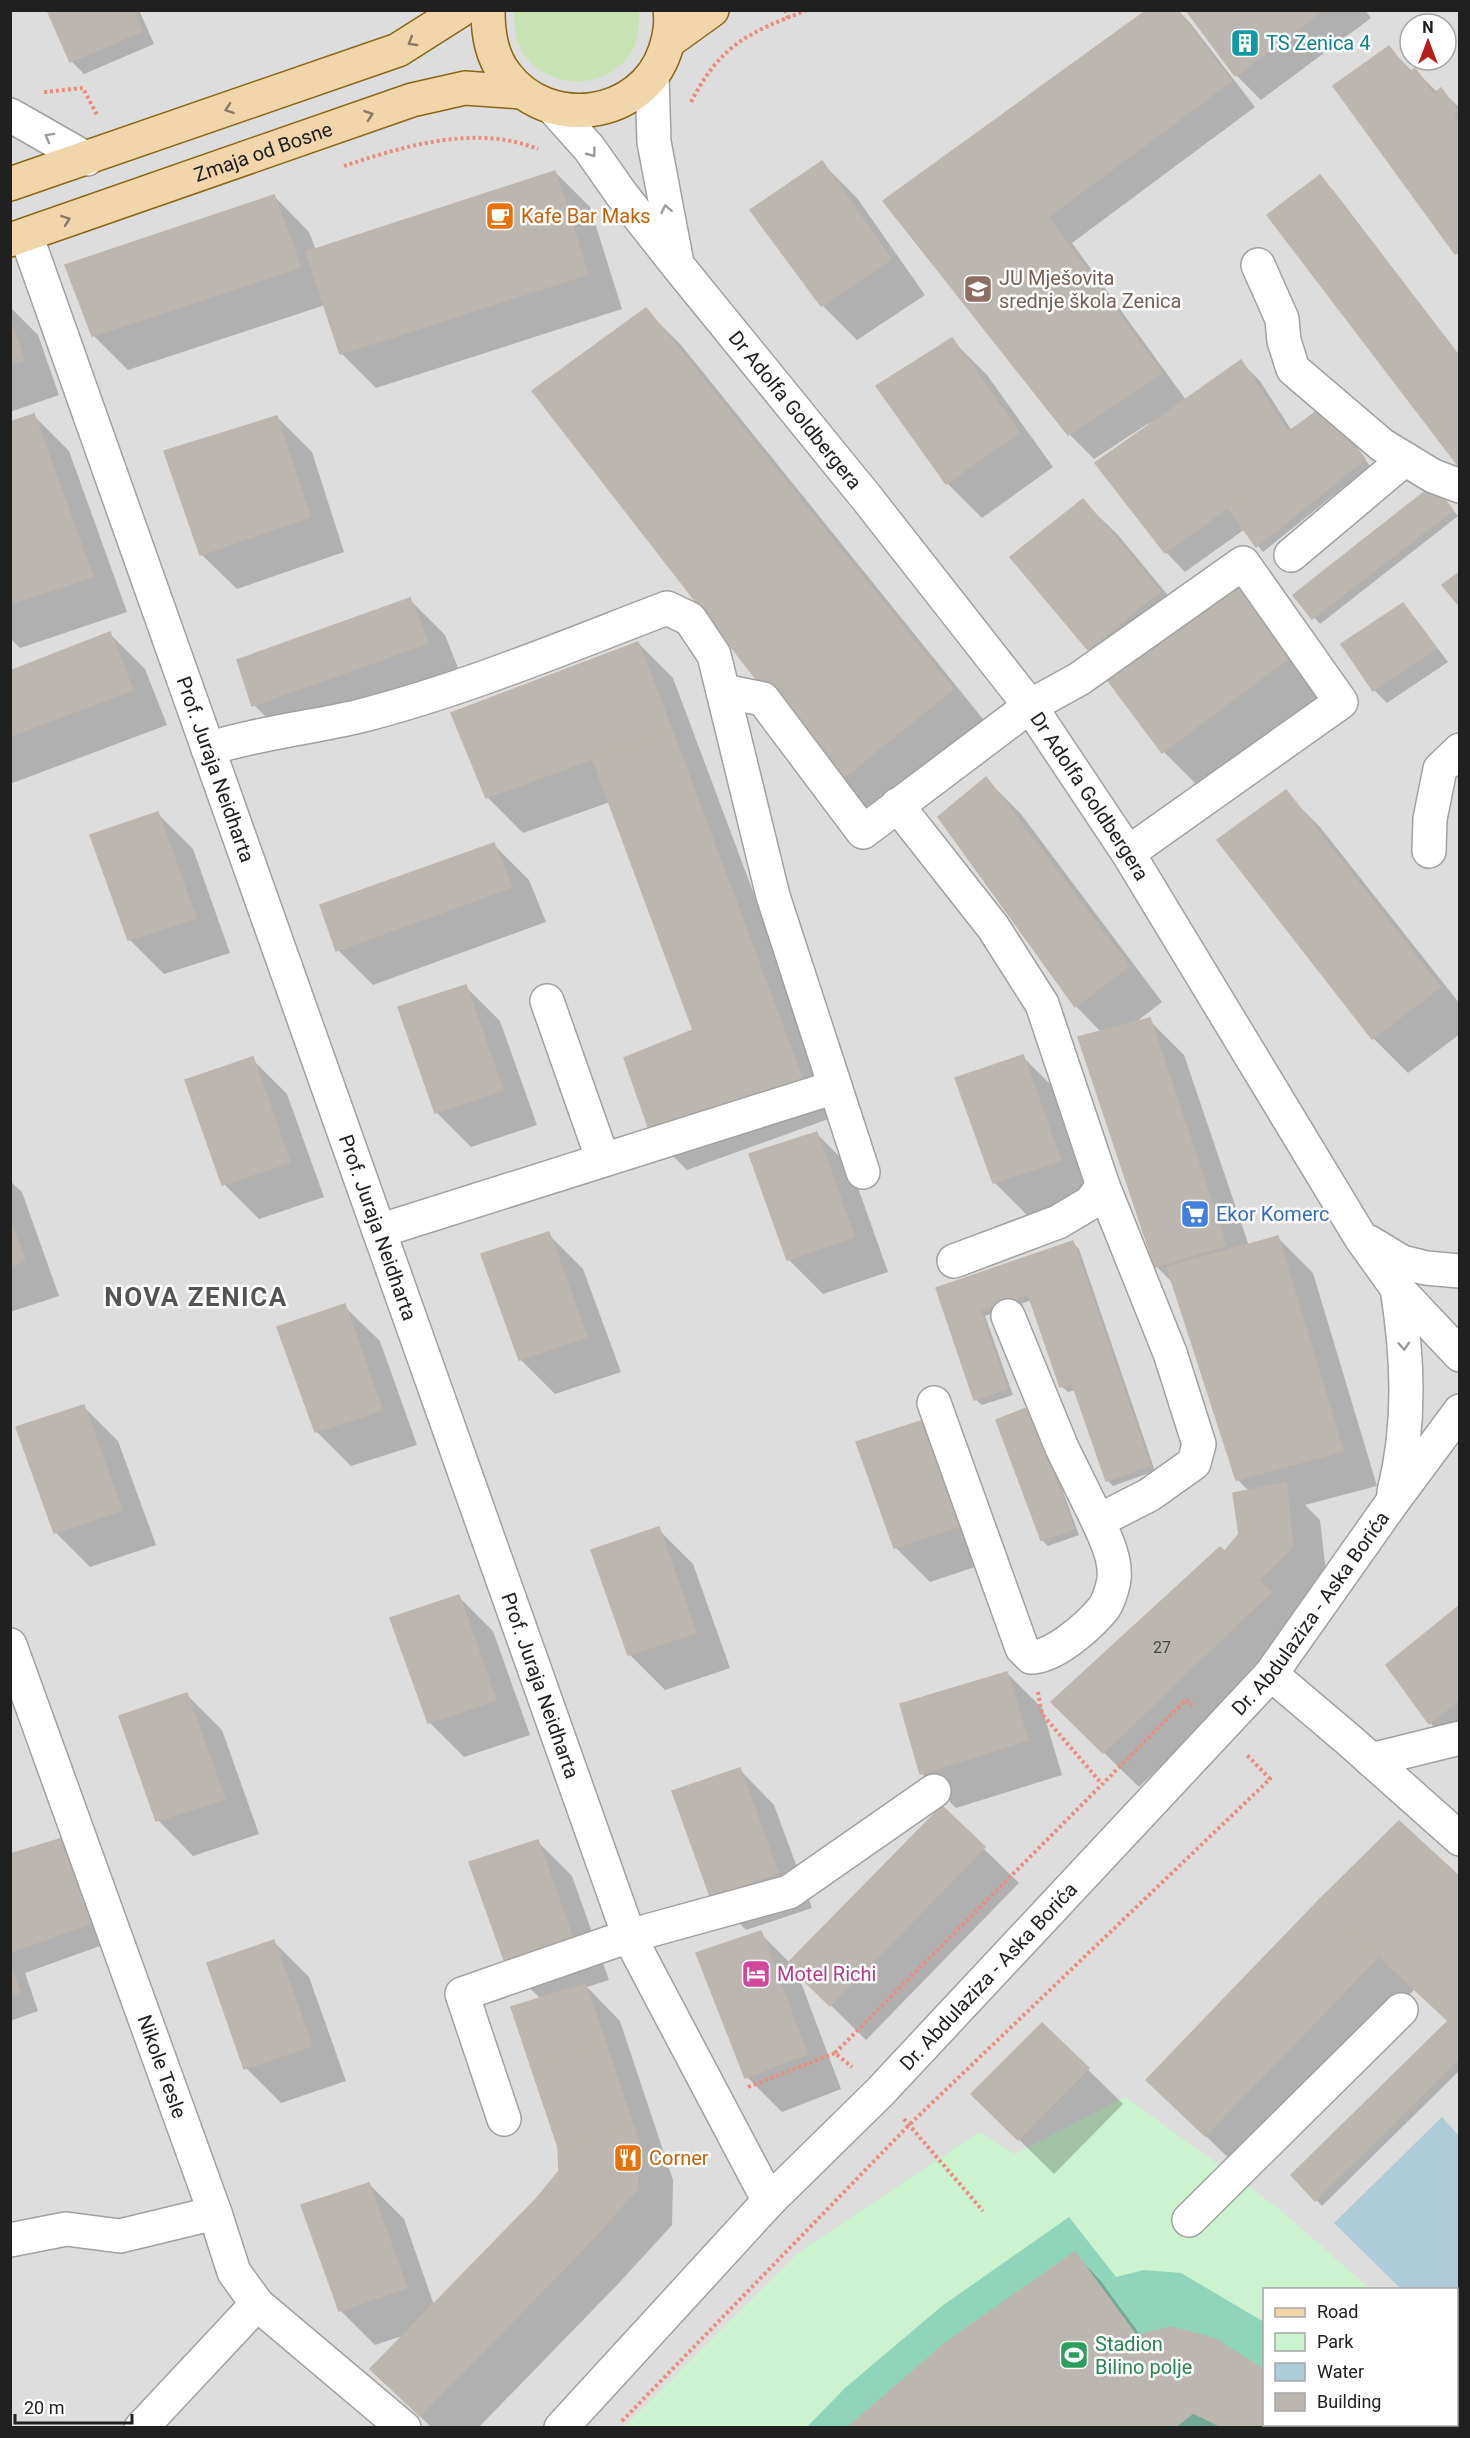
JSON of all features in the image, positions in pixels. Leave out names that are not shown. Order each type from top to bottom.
[{"type":"main road","points":[[10,184],[398,50],[461,10]]},
{"type":"main road","name":"Zmaja od Bosne","points":[[488,10],[488,32],[494,54],[505,75],[521,92],[554,109],[581,112],[608,107],[632,95],[652,76],[663,59],[669,26],[712,10]]},
{"type":"main road","name":"Zmaja od Bosne","points":[[18,237],[412,100],[465,88],[521,92]]},
{"type":"street","name":"Dr Adolfa Goldbergera","points":[[652,76],[654,142],[678,266]]},
{"type":"street","name":"Dr Adolfa Goldbergera","points":[[554,109],[589,148],[622,195],[678,266],[866,497],[1030,706],[1128,853],[1361,1238],[1397,1288],[1460,1355]]},
{"type":"street","points":[[10,115],[87,159]]},
{"type":"street","name":"Prof. Juraja Neidharta","points":[[18,237],[208,749],[629,1936],[769,2202]]},
{"type":"street","points":[[1258,265],[1282,319],[1284,341],[1293,369],[1382,445],[1433,476],[1460,486]]},
{"type":"street","points":[[1291,555],[1405,459]]},
{"type":"street","points":[[723,691],[763,699],[863,832],[1030,706],[1079,679],[1243,562],[1341,702],[1128,853]]},
{"type":"street","points":[[208,749],[245,737],[358,716],[442,693],[520,666],[667,608],[690,619],[714,655],[773,896],[863,1172]]},
{"type":"street","points":[[1429,851],[1430,819],[1440,769],[1460,750]]},
{"type":"street","points":[[897,805],[993,927],[1042,1004],[1103,1186],[1170,1353],[1199,1444],[1194,1463],[1149,1495],[1098,1521]]},
{"type":"street","points":[[547,1001],[603,1160]]},
{"type":"street","points":[[379,1231],[835,1087]]},
{"type":"street","points":[[954,1261],[1058,1222],[1090,1203],[1103,1186]]},
{"type":"street","points":[[1361,1238],[1402,1262],[1426,1268],[1460,1271]]},
{"type":"street","points":[[1391,1504],[1402,1459],[1407,1408],[1403,1325],[1397,1288]]},
{"type":"street","points":[[934,1403],[1022,1648],[1031,1657],[1043,1657],[1077,1635],[1105,1608],[1114,1579],[1111,1550],[1062,1448],[1008,1316]]},
{"type":"street","name":"Dr. Abdulaziza - Aska Borića","points":[[561,2427],[769,2202],[880,2092],[1271,1674],[1460,1411]]},
{"type":"street","name":"Nikole Tesle","points":[[10,1645],[215,2213],[234,2272],[256,2304],[404,2427]]},
{"type":"street","points":[[1271,1674],[1460,1839]]},
{"type":"street","points":[[1371,1760],[1460,1738]]},
{"type":"street","points":[[504,2119],[462,1994],[629,1936],[789,1892],[934,1791]]},
{"type":"street","points":[[1189,2220],[1401,2010]]},
{"type":"street","points":[[10,2240],[66,2229],[120,2236],[215,2213]]},
{"type":"street","points":[[141,2427],[256,2304]]},
{"type":"path","points":[[785,10],[788,18]]},
{"type":"path","points":[[687,109],[701,82],[717,60],[736,43],[764,27],[807,10]]},
{"type":"path","points":[[39,92],[83,88],[96,116],[107,112]]},
{"type":"path","points":[[336,169],[435,141],[473,138],[506,140],[537,148],[545,153]]},
{"type":"path","points":[[1031,1657],[1042,1714],[1101,1784]]},
{"type":"path","points":[[615,2427],[909,2125],[1270,1779],[1221,1729],[1186,1700],[836,2053],[745,2088],[718,2108]]},
{"type":"path","points":[[836,2053],[880,2092],[982,2211]]},
{"type":"shaded area","points":[[11,11],[1459,11],[1459,2427],[11,2427]]},
{"type":"green space","points":[[514,11],[639,11],[639,27],[632,51],[608,74],[593,80],[561,79],[546,74],[522,51],[515,32]]},
{"type":"green space","points":[[1125,2097],[1277,2207],[1369,2288],[1263,2288],[1263,2426],[1458,2426],[1458,2368],[1459,2427],[623,2428],[799,2252],[979,2132],[1015,2154]]},
{"type":"green space","name":"Stadion Bilino polje","points":[[1069,2217],[1116,2277],[1144,2270],[1181,2273],[1263,2321],[1263,2426],[1403,2427],[806,2428],[845,2388],[942,2306]]},
{"type":"water","points":[[1442,2117],[1459,2136],[1460,2292],[1458,2294],[1458,2288],[1400,2288],[1334,2223]]},
{"type":"building","points":[[47,10],[133,10],[142,31],[70,62]]},
{"type":"building","points":[[1147,10],[1177,10],[1231,81],[1048,217],[1162,373],[1068,435],[883,201]]},
{"type":"building","name":"TS Zenica 4","points":[[1186,10],[1323,10],[1235,76]]},
{"type":"building","points":[[1389,46],[1398,58],[1398,72],[1418,72],[1433,94],[1441,88],[1458,111],[1452,114],[1460,124],[1460,250],[1455,254],[1333,86]]},
{"type":"building","points":[[822,161],[891,259],[821,306],[750,210]]},
{"type":"building","points":[[555,171],[588,274],[340,354],[306,252]]},
{"type":"building","points":[[1320,175],[1460,358],[1460,468],[1267,215]]},
{"type":"building","points":[[274,195],[301,267],[92,336],[65,265]]},
{"type":"building","points":[[646,308],[953,689],[837,783],[532,391]]},
{"type":"building","points":[[10,318],[24,360],[10,365]]},
{"type":"building","points":[[952,338],[1019,432],[946,484],[876,386]]},
{"type":"building","points":[[1241,360],[1302,454],[1165,553],[1095,463]]},
{"type":"building","points":[[1324,406],[1365,459],[1256,547],[1228,508],[1302,454],[1288,432]]},
{"type":"building","points":[[34,414],[93,577],[10,604],[10,422]]},
{"type":"building","points":[[277,416],[310,517],[200,555],[164,451]]},
{"type":"building","points":[[1433,485],[1453,510],[1312,619],[1293,595]]},
{"type":"building","points":[[1083,499],[1160,591],[1088,650],[1010,557]]},
{"type":"building","points":[[1460,572],[1460,607],[1442,585]]},
{"type":"building","points":[[1243,585],[1294,654],[1162,753],[1106,678]]},
{"type":"building","points":[[410,598],[428,643],[252,706],[237,660]]},
{"type":"building","points":[[1403,603],[1436,648],[1373,691],[1341,644]]},
{"type":"building","points":[[110,632],[133,690],[10,736],[10,671]]},
{"type":"building","points":[[638,642],[672,730],[486,798],[451,713]]},
{"type":"building","points":[[672,730],[803,1081],[651,1135],[624,1058],[693,1030],[593,760]]},
{"type":"building","points":[[986,777],[1129,966],[1075,1007],[938,817]]},
{"type":"building","points":[[1286,790],[1440,987],[1372,1039],[1217,840]]},
{"type":"building","points":[[158,812],[196,918],[128,940],[90,835]]},
{"type":"building","points":[[494,843],[512,887],[336,951],[320,905]]},
{"type":"building","points":[[466,985],[503,1090],[435,1113],[398,1007]]},
{"type":"building","points":[[1150,1018],[1226,1245],[1155,1267],[1078,1037]]},
{"type":"building","points":[[1023,1055],[1061,1161],[993,1183],[955,1078]]},
{"type":"building","points":[[253,1057],[290,1162],[222,1185],[185,1080]]},
{"type":"building","points":[[817,1132],[854,1237],[787,1260],[749,1154]]},
{"type":"building","points":[[10,1220],[25,1261],[10,1266]]},
{"type":"building","points":[[549,1232],[587,1337],[519,1360],[481,1254]]},
{"type":"building","points":[[1278,1236],[1343,1451],[1236,1480],[1167,1267]]},
{"type":"building","points":[[1073,1241],[1150,1465],[1106,1481],[1072,1383],[1060,1387],[1028,1294],[980,1310],[1007,1389],[974,1400],[936,1288]]},
{"type":"building","points":[[345,1304],[382,1410],[315,1432],[277,1327]]},
{"type":"building","points":[[84,1405],[122,1510],[54,1533],[16,1427]]},
{"type":"building","points":[[1029,1407],[1074,1529],[1041,1540],[996,1420]]},
{"type":"building","points":[[924,1420],[962,1525],[894,1548],[856,1442]]},
{"type":"building","points":[[1286,1483],[1293,1546],[1258,1581],[1225,1551],[1239,1534],[1233,1493]]},
{"type":"building","points":[[659,1527],[696,1633],[628,1655],[591,1550]]},
{"type":"building","points":[[1220,1547],[1271,1592],[1103,1753],[1051,1702]]},
{"type":"building","points":[[459,1595],[496,1700],[428,1723],[390,1618]]},
{"type":"building","points":[[1460,1605],[1460,1699],[1429,1724],[1386,1665]]},
{"type":"building","points":[[1007,1672],[1028,1740],[920,1774],[900,1704]]},
{"type":"building","points":[[187,1693],[225,1799],[156,1821],[119,1716]]},
{"type":"building","points":[[740,1768],[778,1873],[710,1896],[672,1791]]},
{"type":"building","points":[[942,1806],[985,1847],[830,2006],[787,1964]]},
{"type":"building","points":[[1399,1821],[1460,1877],[1460,2032],[1319,1900]]},
{"type":"building","points":[[63,1838],[93,1923],[10,1952],[10,1854]]},
{"type":"building","points":[[538,1840],[575,1945],[507,1968],[469,1862]]},
{"type":"building","points":[[1319,1900],[1378,1957],[1205,2136],[1146,2080]]},
{"type":"building","points":[[761,1931],[807,2054],[745,2078],[696,1953]]},
{"type":"building","points":[[274,1940],[312,2046],[244,2069],[207,1963]]},
{"type":"building","points":[[10,1965],[20,1992],[10,1995]]},
{"type":"building","points":[[585,1984],[606,2044],[531,2067],[511,2007]]},
{"type":"building","points":[[1448,2021],[1460,2032],[1460,2058],[1315,2201],[1291,2175]]},
{"type":"building","points":[[1042,2023],[1089,2068],[1018,2140],[971,2094]]},
{"type":"building","points":[[606,2044],[633,2125],[558,2147],[531,2067]]},
{"type":"building","points":[[633,2125],[639,2144],[637,2190],[558,2147]]},
{"type":"building","points":[[558,2147],[637,2190],[586,2246],[537,2198],[559,2171]]},
{"type":"building","points":[[369,2183],[407,2288],[339,2311],[301,2205]]},
{"type":"building","points":[[537,2198],[586,2246],[420,2416],[370,2369]]},
{"type":"building","points":[[1075,2252],[1193,2413],[1174,2428],[847,2428],[948,2341]]},
{"type":"building","points":[[1171,2327],[1215,2339],[1263,2369],[1263,2426],[1338,2426],[1340,2428],[1224,2428],[1193,2413],[1136,2336]]},
{"type":"place","name":"TS Zenica 4","points":[[1245,43]]},
{"type":"place","name":"Kafe Bar Maks","points":[[500,216]]},
{"type":"place","name":"JU Mješovita srednje škola Zenica","points":[[978,289]]},
{"type":"place","name":"Ekor Komerc","points":[[1195,1214]]},
{"type":"place","name":"Motel Richi","points":[[756,1974]]},
{"type":"place","name":"Corner","points":[[628,2158]]},
{"type":"place","name":"Stadion Bilino polje","points":[[1074,2355]]},
{"type":"district","name":"NOVA ZENICA","points":[[196,1297]]}]
